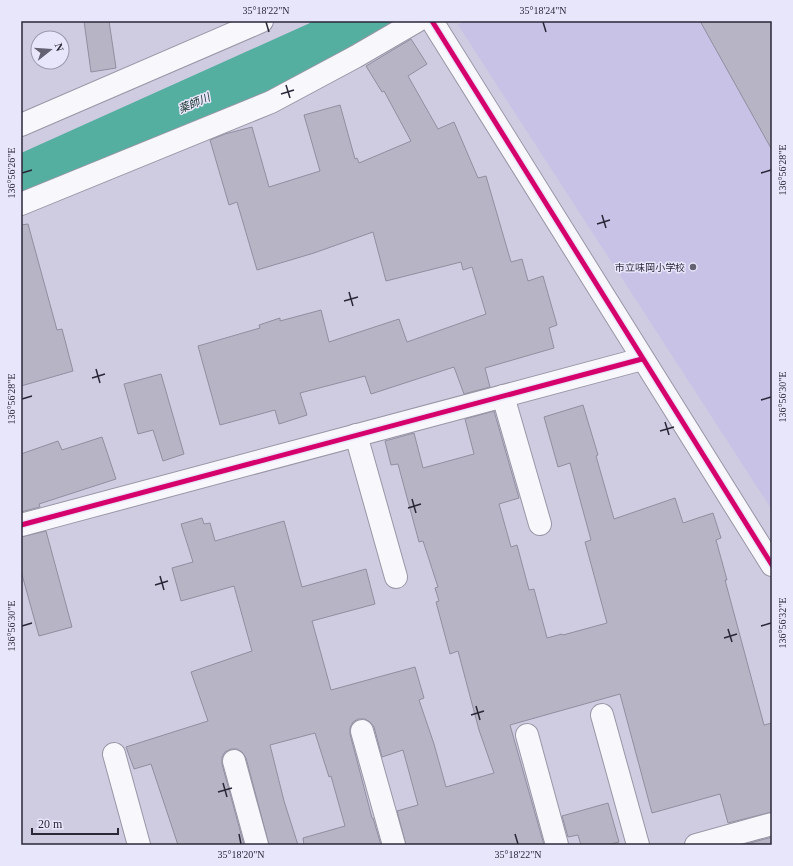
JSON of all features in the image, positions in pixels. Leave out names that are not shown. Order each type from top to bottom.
[{"type":"street","points":[[21,125],[262,21]]},
{"type":"street","points":[[21,204],[271,102],[355,57],[417,21]]},
{"type":"street","points":[[432,21],[772,565]]},
{"type":"street","points":[[21,525],[642,359]]},
{"type":"street","points":[[503,396],[540,524]]},
{"type":"street","points":[[356,435],[396,577]]},
{"type":"street","points":[[602,715],[638,845]]},
{"type":"street","points":[[362,731],[394,845]]},
{"type":"street","points":[[527,735],[557,845]]},
{"type":"street","points":[[114,754],[138,845]]},
{"type":"street","points":[[234,761],[257,845]]},
{"type":"street","points":[[696,845],[772,824]]},
{"type":"shaded area","name":"市立味岡小学校","points":[[465,21],[772,21],[772,510],[458,25]]},
{"type":"building","points":[[84,21],[109,21],[116,68],[91,72]]},
{"type":"building","points":[[700,21],[772,21],[772,150]]},
{"type":"building","points":[[411,39],[427,64],[408,76],[438,129],[454,122],[478,178],[486,176],[511,262],[522,259],[528,281],[543,276],[557,325],[549,328],[554,348],[485,368],[490,387],[464,394],[454,367],[371,394],[365,376],[300,393],[307,415],[279,424],[275,410],[220,425],[198,346],[260,328],[259,325],[280,318],[280,321],[321,310],[329,342],[399,319],[407,342],[486,314],[472,267],[463,270],[461,262],[386,281],[373,232],[314,253],[257,270],[237,202],[229,205],[210,140],[225,134],[252,127],[269,187],[320,171],[304,115],[340,105],[355,159],[357,158],[359,163],[411,141],[384,91],[382,92],[366,66]]},
{"type":"building","points":[[28,224],[57,330],[62,329],[73,371],[21,386],[21,225]]},
{"type":"building","points":[[161,374],[184,454],[163,461],[153,430],[138,434],[124,384]]},
{"type":"building","points":[[583,405],[598,455],[596,456],[614,519],[675,498],[683,523],[713,513],[721,538],[716,540],[727,580],[725,580],[764,725],[772,723],[772,812],[728,823],[720,794],[652,813],[620,694],[510,725],[544,845],[406,845],[397,811],[418,805],[403,750],[382,757],[374,727],[365,719],[358,719],[353,722],[350,728],[350,734],[372,818],[381,845],[304,845],[303,838],[345,826],[331,776],[329,777],[315,733],[270,745],[284,801],[298,845],[269,845],[246,758],[242,752],[237,749],[231,749],[225,752],[222,757],[222,764],[244,845],[178,845],[151,764],[134,769],[126,747],[208,721],[191,672],[252,651],[234,586],[181,601],[172,568],[193,562],[181,524],[202,518],[204,524],[210,523],[215,541],[284,521],[302,587],[366,569],[375,604],[312,621],[331,690],[415,667],[424,698],[419,700],[434,744],[446,787],[494,773],[479,730],[458,651],[450,654],[436,602],[439,601],[435,588],[438,587],[423,541],[419,542],[398,464],[391,465],[385,441],[414,433],[423,468],[474,454],[465,419],[494,411],[519,498],[499,504],[511,547],[517,545],[529,590],[534,589],[547,638],[607,623],[585,542],[591,540],[570,463],[558,467],[544,417]]},
{"type":"building","points":[[102,437],[116,479],[39,504],[40,507],[21,512],[21,454],[58,441],[62,450]]},
{"type":"building","points":[[46,531],[72,627],[39,636],[21,571],[21,537]]},
{"type":"building","points":[[608,803],[619,842],[607,845],[581,845],[578,835],[568,837],[562,816]]},
{"type":"building","points":[[772,837],[772,845],[743,845]]},
{"type":"waterway","name":"薬師川","points":[[21,181],[321,46],[365,21]]},
{"type":"cycle path","points":[[432,21],[772,565]]},
{"type":"cycle path","points":[[21,525],[642,359]]},
{"type":"place","name":"市立味岡小学校","points":[[693,267]]}]
